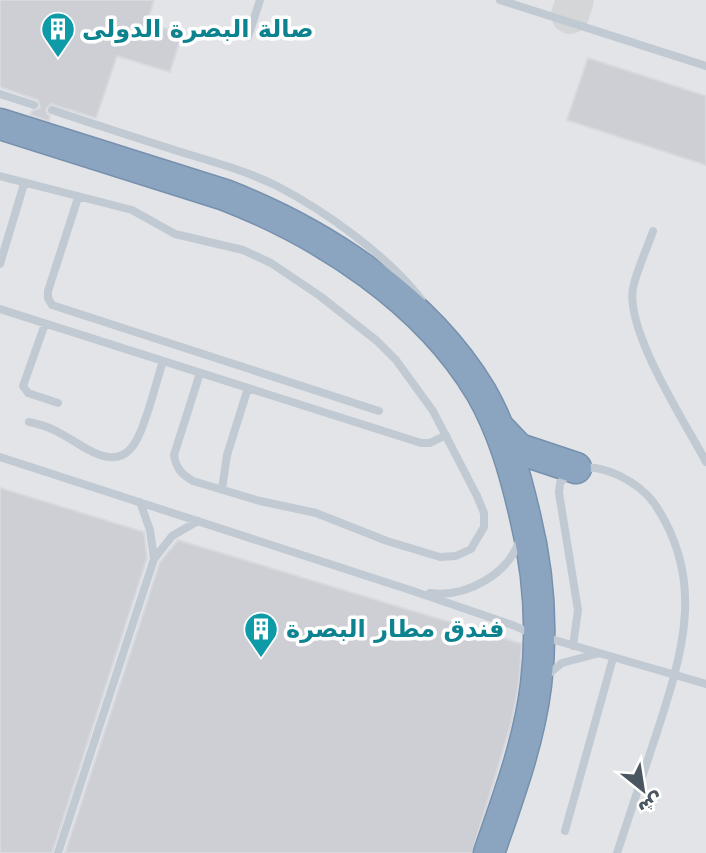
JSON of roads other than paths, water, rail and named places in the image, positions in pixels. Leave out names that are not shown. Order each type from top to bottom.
[{"type":"highway","points":[[0,124],[225,195],[301,229],[374,278],[435,332],[458,358],[482,394],[504,440],[516,475],[537,576],[540,638],[536,687],[524,743],[489,853]]},
{"type":"highway","points":[[491,414],[505,436],[519,449],[576,468]]},
{"type":"lane","points":[[248,37],[260,0]]},
{"type":"lane","points":[[500,0],[706,66]]},
{"type":"lane","points":[[0,94],[34,105]]},
{"type":"lane","points":[[52,110],[275,185],[350,233],[380,256],[425,304]]},
{"type":"lane","points":[[0,176],[132,210],[176,234],[243,250],[271,263],[320,296],[377,341],[433,411],[484,513],[484,527],[479,539],[471,549],[456,556],[440,557],[316,513],[260,501],[183,475],[176,466],[174,455],[200,373]]},
{"type":"lane","points":[[0,264],[24,184]]},
{"type":"lane","points":[[78,198],[48,291],[48,299],[52,305],[379,411]]},
{"type":"lane","points":[[653,231],[633,288],[637,324],[663,382],[706,462]]},
{"type":"lane","points":[[0,309],[421,443],[430,443],[446,435]]},
{"type":"lane","points":[[431,312],[458,358]]},
{"type":"lane","points":[[45,324],[23,386],[28,393],[58,403]]},
{"type":"lane","points":[[29,422],[63,432],[96,454],[119,457],[128,453],[139,439],[163,361]]},
{"type":"lane","points":[[222,489],[227,456],[248,388]]},
{"type":"lane","points":[[2,456],[413,591],[515,626],[540,638],[706,684]]},
{"type":"lane","points":[[573,646],[578,610],[559,493],[560,483],[567,474],[576,468],[587,467],[604,471],[635,485],[648,495],[670,529],[685,574],[688,608],[684,643],[676,675],[617,853]]},
{"type":"lane","points":[[140,502],[150,530],[154,559]]},
{"type":"lane","points":[[58,853],[154,559],[172,536],[198,521]]},
{"type":"lane","points":[[413,591],[438,594],[463,591],[485,581],[504,565],[519,544],[526,521]]},
{"type":"lane","points":[[536,687],[562,663],[597,654]]},
{"type":"lane","points":[[565,831],[613,659]]},
{"type":"place","name":"صالة البصرة الدولى","points":[[58,59]]},
{"type":"place","name":"فندق مطار البصرة","points":[[261,659]]}]
